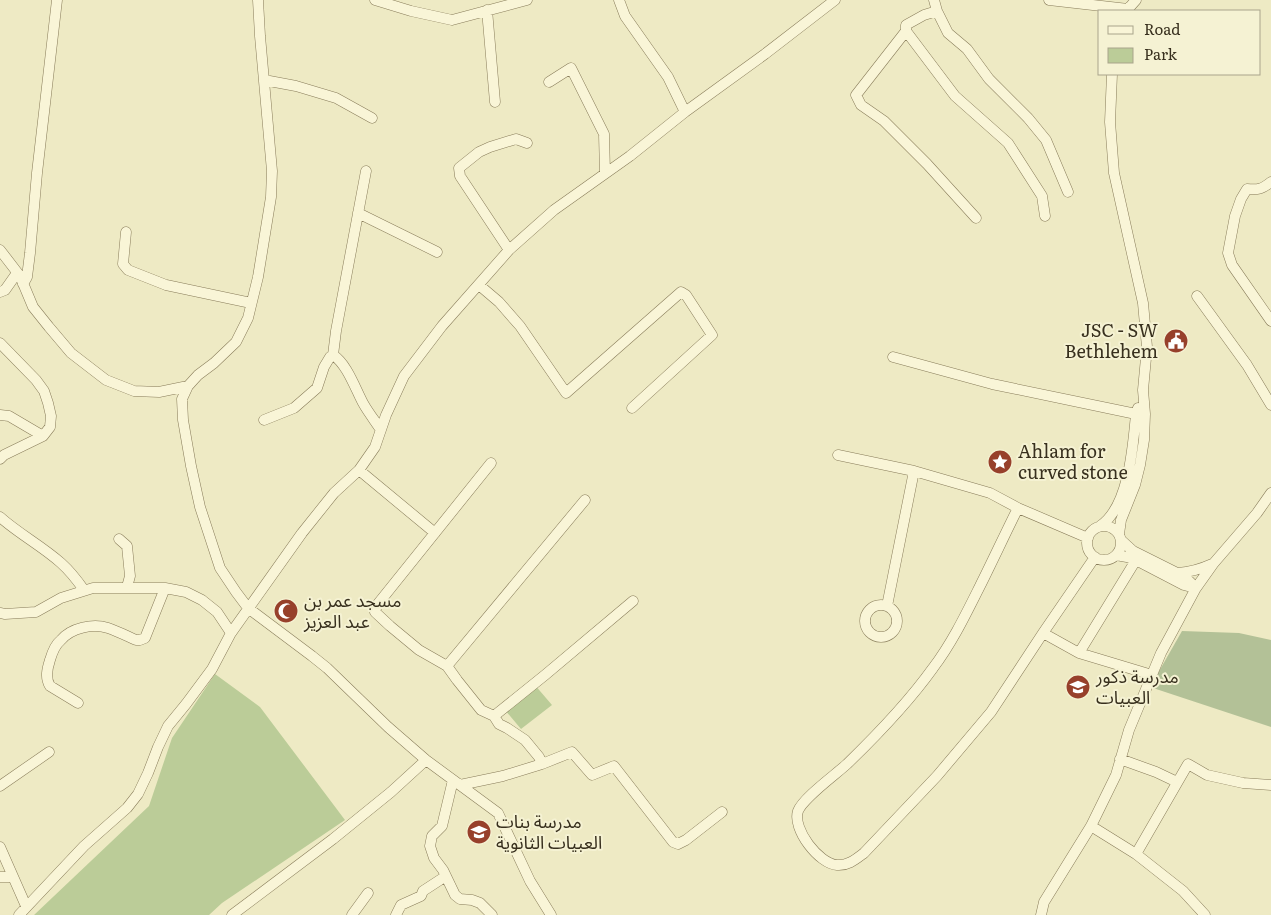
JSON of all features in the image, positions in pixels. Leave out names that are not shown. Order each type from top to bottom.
[{"type":"street","points":[[23,284],[30,253],[37,173],[57,0]]},
{"type":"street","points":[[258,0],[272,171],[271,197],[258,277],[248,318],[236,342],[198,375],[188,386],[182,400],[183,420],[200,507],[220,568],[248,608],[327,668],[388,727],[426,760],[498,813],[530,881],[551,915]]},
{"type":"street","points":[[374,0],[452,20],[527,0]]},
{"type":"street","points":[[620,0],[625,16],[668,77],[685,112]]},
{"type":"street","points":[[19,915],[84,846],[127,808],[138,794],[168,726],[212,669],[230,633],[302,533],[334,493],[359,470],[375,447],[386,415],[404,376],[442,326],[509,250],[554,210],[630,156],[685,112],[836,0]]},
{"type":"street","points":[[934,0],[937,11],[948,33],[967,49],[989,79],[1028,118],[1046,140],[1068,192]]},
{"type":"street","points":[[1049,0],[1128,10],[1136,0]]},
{"type":"street","points":[[487,10],[495,102]]},
{"type":"street","points":[[937,11],[906,24],[906,31],[955,96],[1008,143],[1042,196],[1045,216]]},
{"type":"street","points":[[906,31],[856,95],[861,105],[884,121],[927,164],[976,218]]},
{"type":"street","points":[[549,82],[571,68],[604,134],[605,173]]},
{"type":"street","points":[[1112,75],[1110,122],[1114,174],[1143,303],[1147,338],[1143,390],[1145,414],[1144,440],[1135,485],[1121,520],[1121,545],[1116,555]]},
{"type":"street","points":[[264,80],[296,86],[336,98],[372,118]]},
{"type":"street","points":[[509,250],[460,176],[459,168],[479,152],[490,147],[516,139],[527,143]]},
{"type":"street","points":[[264,420],[294,408],[317,388],[324,367],[333,355],[366,171]]},
{"type":"street","points":[[1271,182],[1257,190],[1247,189],[1241,199],[1228,253],[1232,265],[1271,321]]},
{"type":"street","points":[[358,213],[437,252]]},
{"type":"street","points":[[126,232],[123,264],[128,270],[166,285],[251,303]]},
{"type":"street","points":[[0,250],[17,273],[33,307],[65,347],[106,380],[134,391],[159,392],[188,386]]},
{"type":"street","points":[[0,292],[5,290],[17,273]]},
{"type":"street","points":[[479,285],[499,302],[520,326],[566,393],[681,292],[686,295],[712,335],[632,408]]},
{"type":"street","points":[[1198,296],[1270,401]]},
{"type":"street","points":[[0,343],[36,380],[44,391],[51,416],[50,427],[43,436],[1,455]]},
{"type":"street","points":[[333,355],[348,373],[364,404],[381,430]]},
{"type":"street","points":[[893,357],[992,384],[1136,414]]},
{"type":"street","points":[[1143,390],[1136,414],[1132,454],[1121,496],[1108,520],[1090,533],[1087,543],[1088,549],[1095,557],[1106,560],[1116,555],[1128,557],[1184,585],[1196,588]]},
{"type":"street","points":[[0,415],[10,416],[43,436]]},
{"type":"street","points":[[838,455],[914,471],[990,493],[1018,508],[1088,538]]},
{"type":"street","points":[[491,463],[377,605],[375,612],[419,650],[447,666],[481,710],[494,716],[499,724],[524,740],[542,764]]},
{"type":"street","points":[[359,470],[435,533]]},
{"type":"street","points":[[887,606],[914,471]]},
{"type":"street","points":[[1041,915],[1044,902],[1091,826],[1116,775],[1129,730],[1161,653],[1196,588],[1213,564],[1257,513],[1271,493]]},
{"type":"street","points":[[447,666],[585,500]]},
{"type":"street","points":[[1018,508],[960,626],[933,668],[889,722],[846,765],[806,800],[798,812],[798,825],[802,835],[824,860],[835,865],[845,864],[864,853],[937,776],[992,712],[1095,557]]},
{"type":"street","points":[[0,517],[14,530],[60,562],[72,573],[84,590]]},
{"type":"street","points":[[1100,526],[1111,527],[1133,551],[1185,577],[1196,588]]},
{"type":"street","points":[[119,538],[127,546],[130,576],[127,588]]},
{"type":"street","points":[[1079,653],[1136,560]]},
{"type":"street","points":[[1177,573],[1200,570],[1213,564]]},
{"type":"street","points":[[0,613],[36,612],[61,598],[92,588],[165,588],[186,592],[202,600],[217,612],[230,633]]},
{"type":"street","points":[[78,703],[50,686],[48,682],[46,675],[50,659],[59,641],[65,635],[80,628],[96,626],[107,628],[136,640],[145,638],[165,588]]},
{"type":"street","points":[[494,716],[633,601]]},
{"type":"street","points":[[1043,633],[1079,653],[1152,675]]},
{"type":"street","points":[[0,786],[49,752]]},
{"type":"street","points":[[456,782],[503,776],[572,752],[592,775],[614,766],[672,842],[678,844],[686,840],[722,812]]},
{"type":"street","points":[[1120,759],[1177,782]]},
{"type":"street","points":[[238,913],[391,792],[426,760]]},
{"type":"street","points":[[1136,854],[1188,764],[1208,775],[1243,783],[1271,786]]},
{"type":"street","points":[[456,782],[442,826],[432,836],[430,846],[434,858],[443,870],[455,895],[480,903],[492,915]]},
{"type":"street","points":[[1091,826],[1136,854],[1183,891],[1205,915]]},
{"type":"street","points":[[0,847],[26,906]]},
{"type":"street","points":[[396,915],[401,905],[421,896],[423,891],[446,876]]},
{"type":"street","points":[[0,877],[13,877]]},
{"type":"street","points":[[352,915],[368,893]]},
{"type":"green space","points":[[1182,631],[1239,633],[1271,640],[1271,727],[1150,687]]},
{"type":"green space","points":[[215,674],[260,707],[345,820],[222,903],[209,915],[34,915],[149,806],[172,738]]},
{"type":"green space","points":[[534,684],[552,705],[521,729],[505,710]]},
{"type":"place","name":"JSC - SW Bethlehem","points":[[1176,341]]},
{"type":"place","name":"Ahlam for curved stone","points":[[1000,462]]},
{"type":"place","name":"مسجد عمر بن عبد العزيز","points":[[286,611]]},
{"type":"place","name":"مدرسة ذكور العبيات","points":[[1078,687]]},
{"type":"place","name":"مدرسة بنات العبيات الثانوية","points":[[479,832]]}]
